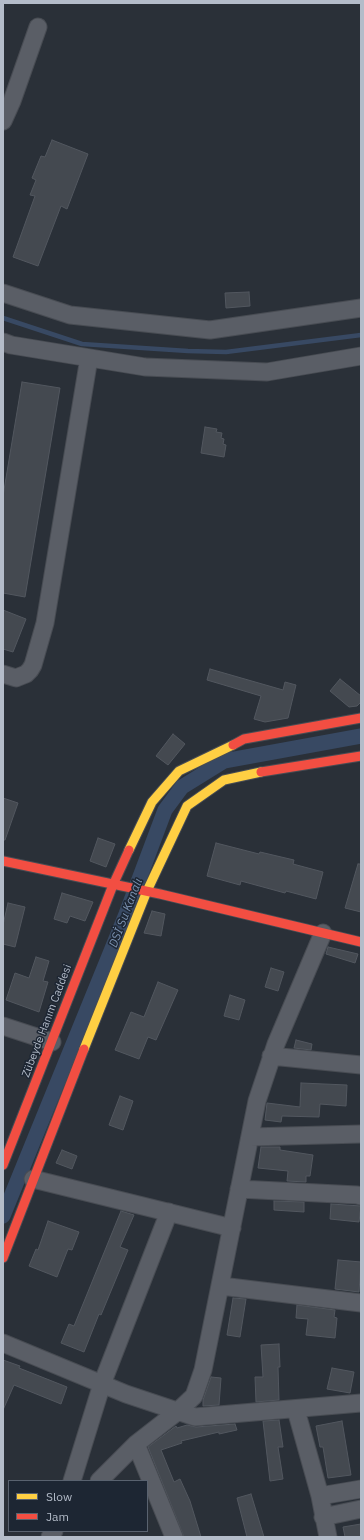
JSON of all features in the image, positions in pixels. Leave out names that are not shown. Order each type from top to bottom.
[{"type":"street","points":[[3,121],[12,101],[38,27]]},
{"type":"street","points":[[3,292],[70,315],[210,330],[361,308]]},
{"type":"street","points":[[3,342],[11,345],[145,367],[267,372],[361,356]]},
{"type":"street","points":[[3,674],[16,678],[26,674],[30,670],[33,665],[45,623],[89,358]]},
{"type":"street","name":"Zübeyde Hanım Caddesi","points":[[3,1166],[113,885],[152,802],[179,772],[244,739],[361,718]]},
{"type":"street","points":[[3,1258],[33,1179],[148,892],[187,806],[224,780],[279,768],[361,756]]},
{"type":"street","points":[[3,861],[148,892],[361,942]]},
{"type":"street","points":[[100,1480],[136,1444],[177,1412],[194,1396],[204,1370],[257,1101],[271,1056],[323,933]]},
{"type":"street","points":[[3,1026],[52,1042]]},
{"type":"street","points":[[271,1056],[361,1065]]},
{"type":"street","points":[[250,1137],[361,1134]]},
{"type":"street","points":[[33,1179],[232,1228]]},
{"type":"street","points":[[240,1189],[361,1196]]},
{"type":"street","points":[[72,1480],[102,1384],[169,1212]]},
{"type":"street","points":[[221,1286],[361,1303]]},
{"type":"street","points":[[3,1343],[126,1394],[195,1418],[361,1403]]},
{"type":"street","points":[[296,1410],[320,1496],[328,1537]]},
{"type":"street","points":[[136,1444],[174,1537]]},
{"type":"street","points":[[320,1496],[361,1489]]},
{"type":"street","points":[[323,1517],[361,1509]]},
{"type":"building","points":[[52,140],[88,154],[67,209],[61,206],[38,266],[13,257],[35,196],[30,195],[36,180],[32,178],[41,156],[45,157]]},
{"type":"building","points":[[249,292],[250,306],[226,308],[225,293]]},
{"type":"building","points":[[22,382],[60,388],[25,597],[3,593],[3,496]]},
{"type":"building","points":[[205,427],[217,429],[216,432],[222,433],[221,438],[224,439],[223,444],[226,445],[224,457],[201,453]]},
{"type":"building","points":[[3,610],[26,619],[13,652],[3,649]]},
{"type":"building","points":[[210,669],[283,690],[285,682],[296,685],[288,718],[265,722],[254,719],[261,696],[207,680]]},
{"type":"building","points":[[340,679],[361,696],[361,702],[357,706],[349,707],[330,691]]},
{"type":"building","points":[[173,734],[185,744],[168,765],[156,756]]},
{"type":"building","points":[[3,798],[18,803],[5,840],[3,840]]},
{"type":"building","points":[[98,838],[115,844],[106,867],[90,861]]},
{"type":"building","points":[[216,843],[259,854],[260,852],[294,860],[293,864],[323,872],[316,899],[286,891],[285,893],[241,881],[240,885],[207,876]]},
{"type":"building","points":[[358,864],[361,864],[361,912],[345,908]]},
{"type":"building","points":[[62,893],[93,902],[85,921],[70,916],[67,923],[54,919]]},
{"type":"building","points":[[8,903],[25,907],[15,947],[3,944],[3,925]]},
{"type":"building","points":[[152,911],[165,914],[161,936],[144,933]]},
{"type":"building","points":[[328,947],[358,954],[355,963],[326,954]]},
{"type":"building","points":[[36,957],[49,961],[43,981],[48,982],[39,1012],[6,1000],[15,973],[29,978]]},
{"type":"building","points":[[271,968],[284,972],[278,991],[265,987]]},
{"type":"building","points":[[158,982],[178,990],[156,1040],[148,1037],[139,1059],[115,1050],[131,1012],[144,1017]]},
{"type":"building","points":[[230,995],[245,1000],[239,1020],[224,1016]]},
{"type":"building","points":[[296,1040],[312,1044],[311,1050],[294,1048]]},
{"type":"building","points":[[301,1083],[347,1085],[346,1106],[320,1104],[319,1117],[282,1116],[281,1122],[265,1120],[267,1103],[300,1107]]},
{"type":"building","points":[[120,1096],[133,1101],[123,1130],[109,1125]]},
{"type":"building","points":[[261,1147],[280,1147],[280,1150],[313,1155],[310,1176],[306,1176],[306,1182],[287,1181],[288,1171],[258,1168]]},
{"type":"building","points":[[62,1150],[77,1156],[72,1169],[56,1163]]},
{"type":"building","points":[[274,1201],[304,1202],[304,1212],[274,1210]]},
{"type":"building","points":[[331,1204],[361,1206],[359,1222],[330,1219]]},
{"type":"building","points":[[121,1211],[134,1215],[120,1247],[128,1250],[101,1315],[99,1314],[84,1352],[61,1343],[69,1324],[74,1326]]},
{"type":"building","points":[[48,1221],[79,1232],[72,1250],[68,1249],[57,1277],[29,1266],[36,1249],[38,1250]]},
{"type":"building","points":[[338,1260],[361,1262],[359,1292],[335,1289]]},
{"type":"building","points":[[233,1298],[246,1299],[240,1337],[227,1335]]},
{"type":"building","points":[[297,1305],[335,1310],[334,1317],[337,1318],[335,1338],[306,1335],[308,1319],[296,1318]]},
{"type":"building","points":[[279,1344],[279,1400],[256,1402],[255,1377],[263,1377],[261,1345]]},
{"type":"building","points":[[3,1360],[67,1387],[61,1404],[14,1385],[3,1410]]},
{"type":"building","points":[[332,1368],[354,1372],[350,1393],[327,1389]]},
{"type":"building","points":[[211,1377],[221,1378],[219,1405],[203,1406],[203,1400]]},
{"type":"building","points":[[279,1420],[283,1447],[278,1447],[283,1479],[270,1481],[263,1421]]},
{"type":"building","points":[[342,1421],[351,1475],[328,1478],[323,1447],[320,1447],[316,1426]]},
{"type":"building","points":[[235,1424],[237,1430],[219,1434],[219,1432],[181,1441],[182,1443],[161,1450],[174,1482],[180,1479],[190,1501],[201,1537],[184,1537],[148,1447],[176,1426],[177,1428],[187,1425],[196,1427]]},
{"type":"building","points":[[251,1494],[264,1537],[247,1537],[237,1498]]},
{"type":"building","points":[[361,1524],[361,1537],[345,1537],[343,1527]]},
{"type":"waterway","points":[[3,318],[82,344],[188,351],[226,352],[361,335]]},
{"type":"waterway","name":"DSİ Su Kanalı","points":[[3,1216],[126,914],[165,810],[182,787],[224,761],[361,736]]},
{"type":"traffic: slow","points":[[129,850],[152,802],[179,771],[233,745]]},
{"type":"traffic: slow","points":[[84,1049],[147,891],[187,806],[224,780],[261,772]]},
{"type":"traffic: jam","points":[[233,745],[244,739],[361,718]]},
{"type":"traffic: jam","points":[[261,772],[361,756]]},
{"type":"traffic: jam","points":[[3,1165],[113,885],[129,850]]},
{"type":"traffic: jam","points":[[3,861],[160,894],[361,942]]},
{"type":"traffic: jam","points":[[3,1258],[84,1049]]}]
